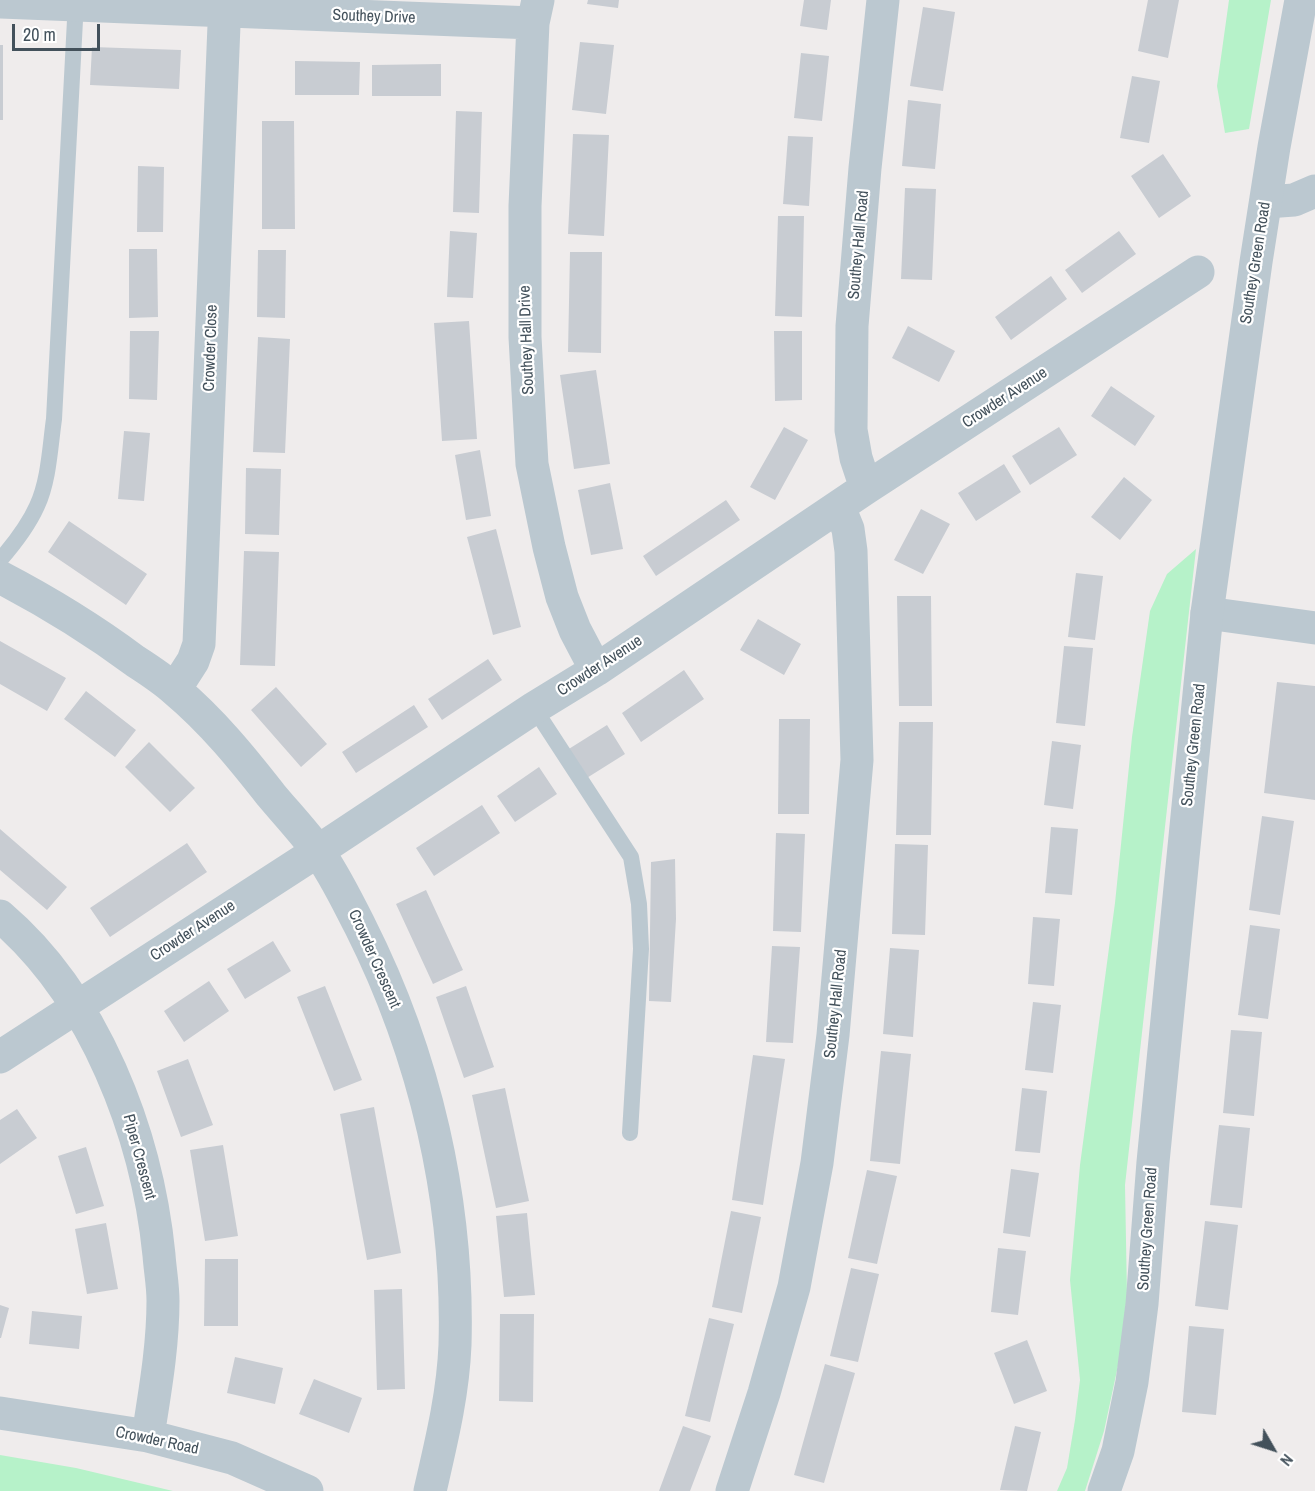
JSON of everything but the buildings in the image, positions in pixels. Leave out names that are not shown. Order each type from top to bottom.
[{"type":"street","name":"Southey Hall Road","points":[[866,488],[856,458],[851,430],[852,326],[865,168],[883,0]]},
{"type":"street","name":"Southey Green Road","points":[[1104,1491],[1118,1451],[1132,1382],[1142,1304],[1153,1162],[1207,613],[1256,262],[1301,0]]},
{"type":"street","name":"Southey Drive","points":[[0,2],[535,12]]},
{"type":"street","name":"Crowder Close","points":[[175,689],[193,661],[199,644],[225,5]]},
{"type":"street","name":"Southey Hall Drive","points":[[535,12],[525,218],[525,337],[532,464],[562,597],[575,630],[596,670]]},
{"type":"street","points":[[1266,202],[1294,200],[1315,191]]},
{"type":"street","name":"Crowder Avenue","points":[[0,1057],[534,708],[596,670],[866,488],[1198,272]]},
{"type":"street","name":"Southey Hall Road","points":[[732,1491],[764,1394],[794,1287],[817,1163],[833,1035],[857,760],[851,551],[848,529],[839,507]]},
{"type":"street","name":"Crowder Crescent","points":[[0,577],[47,601],[95,631],[175,689],[233,746],[318,851],[349,904],[386,981],[409,1043],[432,1124],[450,1211],[455,1347],[447,1416],[430,1491]]},
{"type":"street","points":[[1207,613],[1315,628]]},
{"type":"street","name":"Piper Crescent","points":[[0,916],[47,962],[76,1006],[109,1067],[132,1122],[147,1175],[163,1298],[161,1351],[148,1436]]},
{"type":"street","name":"Crowder Road","points":[[0,1413],[148,1436],[232,1458],[307,1491]]},
{"type":"lane","points":[[0,560],[17,541],[38,506],[48,466],[54,419],[76,2]]},
{"type":"lane","points":[[534,708],[632,857],[639,904],[641,949],[630,1133]]},
{"type":"green space","points":[[1229,0],[1271,0],[1249,129],[1225,133],[1217,86]]},
{"type":"green space","points":[[1196,549],[1125,1185],[1127,1296],[1119,1361],[1104,1431],[1085,1491],[1057,1491],[1067,1468],[1080,1380],[1070,1280],[1080,1165],[1115,903],[1132,737],[1150,611],[1167,574]]},
{"type":"green space","points":[[0,1455],[76,1468],[173,1491],[0,1491]]}]
